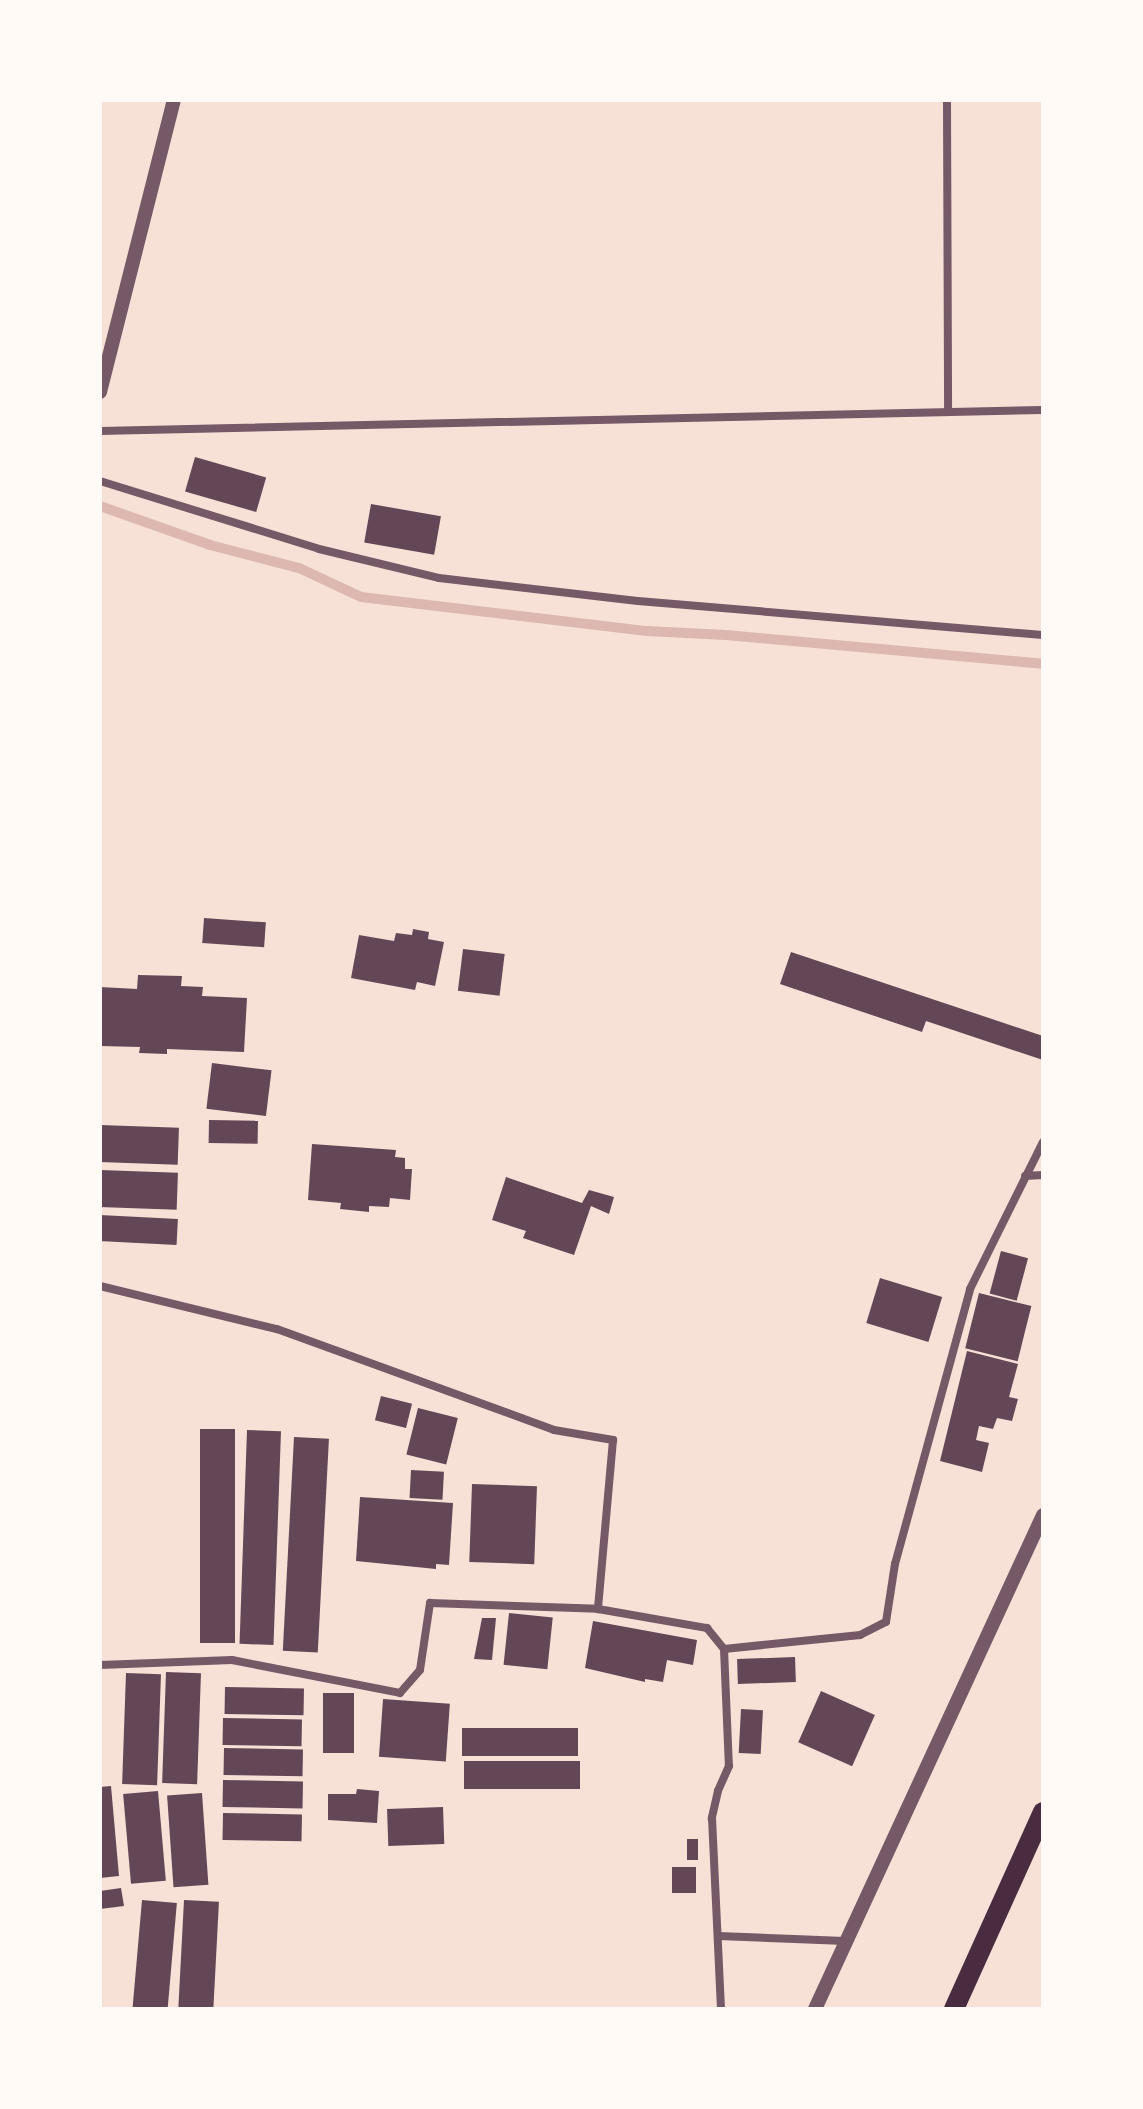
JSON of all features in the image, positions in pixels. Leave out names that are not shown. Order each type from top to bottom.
[{"type":"main road","points":[[954,2009],[1043,1812]]},
{"type":"street","points":[[100,392],[174,100]]},
{"type":"street","points":[[947,100],[948,411]]},
{"type":"street","points":[[100,431],[1043,410]]},
{"type":"street","points":[[100,481],[319,549],[439,578],[638,601],[1043,635]]},
{"type":"street","points":[[724,1649],[860,1635],[886,1622],[895,1564],[970,1289],[1043,1142]]},
{"type":"street","points":[[1025,1176],[1043,1175]]},
{"type":"street","points":[[100,1286],[277,1329],[554,1430],[613,1440],[598,1609]]},
{"type":"street","points":[[815,2009],[1043,1515]]},
{"type":"street","points":[[100,1665],[232,1660],[400,1693],[420,1670],[430,1603],[598,1609],[707,1628],[724,1649],[729,1766],[718,1791],[712,1818],[721,2009]]},
{"type":"street","points":[[718,1936],[845,1941]]},
{"type":"building","points":[[195,457],[266,477],[256,512],[185,492]]},
{"type":"building","points":[[371,504],[441,516],[434,555],[364,542]]},
{"type":"building","points":[[204,918],[266,922],[264,947],[202,943]]},
{"type":"building","points":[[413,929],[429,932],[428,939],[444,942],[435,986],[417,982],[415,990],[351,978],[359,935],[394,941],[396,933],[412,935]]},
{"type":"building","points":[[463,949],[505,954],[500,996],[458,991]]},
{"type":"building","points":[[791,952],[1043,1036],[1043,1060],[926,1021],[922,1032],[780,984]]},
{"type":"building","points":[[138,975],[182,976],[181,986],[203,987],[202,996],[247,998],[244,1052],[167,1049],[167,1054],[139,1053],[140,1047],[100,1046],[100,987],[137,989]]},
{"type":"building","points":[[212,1063],[272,1070],[266,1116],[206,1109]]},
{"type":"building","points":[[209,1120],[258,1121],[258,1144],[209,1143]]},
{"type":"building","points":[[100,1125],[179,1128],[178,1165],[100,1162]]},
{"type":"building","points":[[312,1144],[396,1150],[395,1157],[405,1158],[405,1169],[412,1169],[410,1200],[390,1198],[389,1207],[369,1206],[369,1212],[340,1209],[341,1203],[308,1200]]},
{"type":"building","points":[[100,1170],[178,1173],[177,1210],[100,1207]]},
{"type":"building","points":[[506,1177],[582,1203],[589,1190],[614,1197],[609,1214],[591,1206],[574,1255],[523,1238],[526,1231],[492,1220]]},
{"type":"building","points":[[100,1215],[178,1219],[177,1245],[100,1241]]},
{"type":"building","points":[[1001,1251],[1028,1258],[1017,1301],[990,1294]]},
{"type":"building","points":[[880,1278],[942,1297],[928,1342],[866,1323]]},
{"type":"building","points":[[979,1293],[1031,1306],[1018,1361],[965,1348]]},
{"type":"building","points":[[967,1351],[1018,1364],[1009,1397],[1018,1399],[1012,1421],[997,1418],[993,1429],[979,1426],[976,1440],[989,1443],[982,1472],[940,1461]]},
{"type":"building","points":[[381,1396],[412,1404],[406,1428],[375,1420]]},
{"type":"building","points":[[418,1408],[458,1418],[446,1464],[406,1455]]},
{"type":"building","points":[[200,1429],[235,1429],[235,1643],[200,1643]]},
{"type":"building","points":[[247,1430],[281,1431],[274,1645],[240,1644]]},
{"type":"building","points":[[294,1437],[329,1439],[318,1653],[283,1651]]},
{"type":"building","points":[[411,1470],[444,1472],[442,1500],[410,1498]]},
{"type":"building","points":[[472,1484],[537,1486],[534,1564],[469,1562]]},
{"type":"building","points":[[360,1497],[453,1503],[449,1565],[436,1564],[436,1569],[356,1561]]},
{"type":"building","points":[[509,1613],[553,1618],[547,1669],[504,1665]]},
{"type":"building","points":[[482,1618],[496,1618],[492,1660],[474,1659]]},
{"type":"building","points":[[593,1621],[697,1640],[693,1665],[667,1660],[663,1682],[645,1679],[645,1682],[585,1668]]},
{"type":"building","points":[[795,1657],[796,1682],[738,1684],[737,1659]]},
{"type":"building","points":[[166,1672],[201,1673],[197,1784],[162,1783]]},
{"type":"building","points":[[126,1673],[161,1674],[157,1785],[122,1784]]},
{"type":"building","points":[[225,1687],[304,1688],[304,1715],[225,1714]]},
{"type":"building","points":[[821,1691],[875,1715],[852,1766],[798,1742]]},
{"type":"building","points":[[323,1693],[354,1693],[354,1753],[323,1753]]},
{"type":"building","points":[[383,1699],[450,1704],[446,1762],[379,1757]]},
{"type":"building","points":[[741,1709],[763,1710],[761,1754],[739,1753]]},
{"type":"building","points":[[223,1718],[302,1719],[302,1746],[223,1745]]},
{"type":"building","points":[[462,1728],[578,1728],[578,1756],[462,1756]]},
{"type":"building","points":[[224,1748],[303,1749],[303,1776],[224,1775]]},
{"type":"building","points":[[464,1761],[580,1761],[580,1789],[464,1789]]},
{"type":"building","points":[[223,1780],[303,1781],[303,1808],[223,1807]]},
{"type":"building","points":[[111,1786],[119,1876],[100,1878],[100,1787]]},
{"type":"building","points":[[357,1789],[379,1791],[377,1823],[328,1820],[328,1794],[356,1794]]},
{"type":"building","points":[[158,1791],[166,1881],[131,1884],[123,1794]]},
{"type":"building","points":[[202,1793],[208,1885],[174,1887],[167,1795]]},
{"type":"building","points":[[443,1807],[444,1844],[388,1846],[387,1809]]},
{"type":"building","points":[[223,1813],[302,1814],[302,1841],[223,1840]]},
{"type":"building","points":[[687,1839],[698,1839],[698,1860],[687,1860]]},
{"type":"building","points":[[672,1867],[696,1867],[696,1893],[672,1893]]},
{"type":"building","points":[[121,1888],[124,1906],[100,1909],[100,1891]]},
{"type":"building","points":[[142,1900],[177,1903],[168,2009],[133,2009]]},
{"type":"building","points":[[184,1900],[219,1902],[213,2009],[178,2009]]},
{"type":"waterway","points":[[100,506],[210,545],[299,568],[361,597],[647,631],[726,635],[1043,664]]}]
